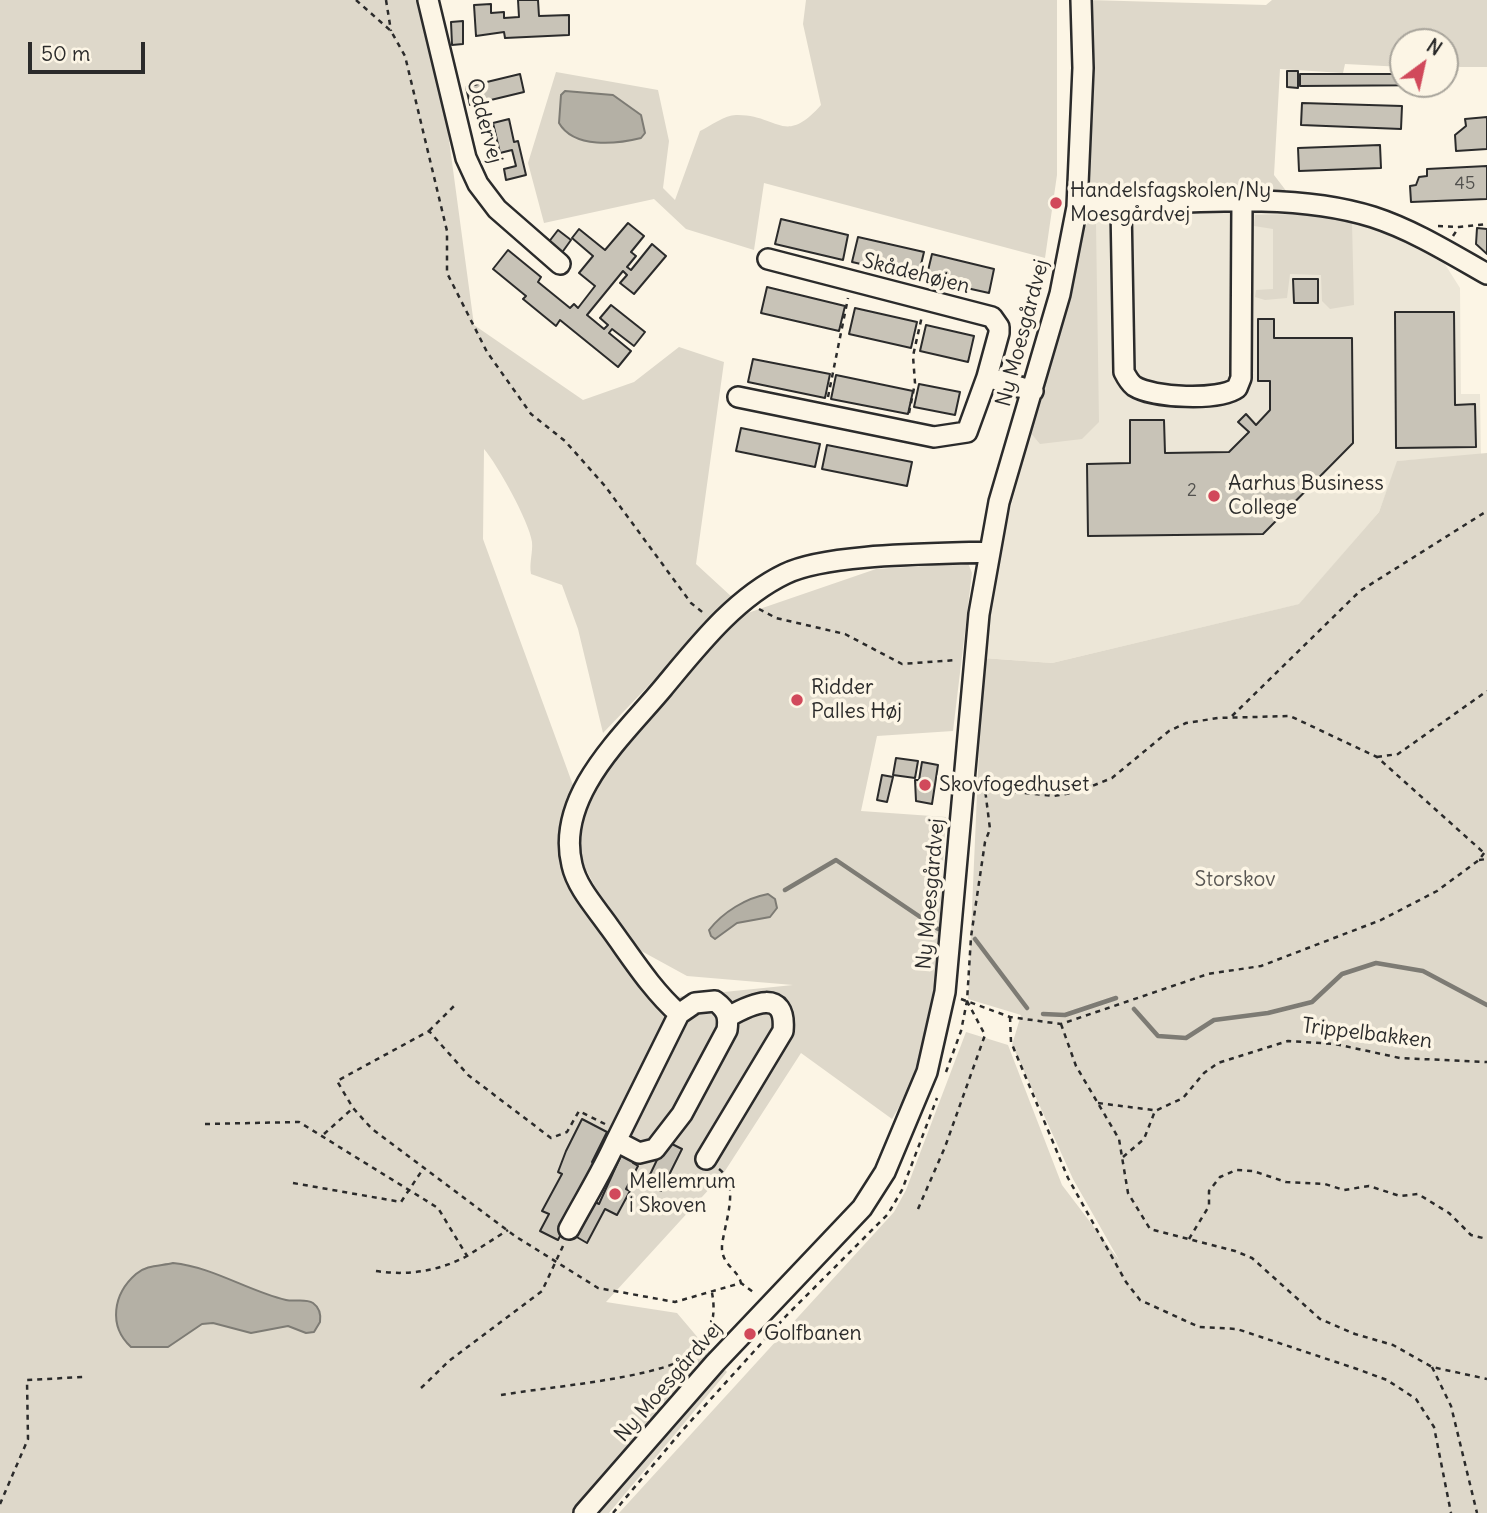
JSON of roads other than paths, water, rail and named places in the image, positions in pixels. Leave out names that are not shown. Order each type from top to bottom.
[{"type":"street","name":"Oddervej","points":[[428,0],[466,158],[478,184],[497,209],[560,264]]},
{"type":"street","name":"Ny Moesgårdvej","points":[[584,1513],[715,1363],[862,1208],[885,1172],[927,1072],[945,992],[974,666],[989,552],[999,502],[1060,294],[1077,206],[1083,68],[1081,0]]},
{"type":"street","points":[[1121,206],[1124,372],[1130,384],[1156,394],[1221,395],[1237,388],[1241,379],[1242,202]]},
{"type":"street","points":[[1077,206],[1303,202],[1374,217],[1444,249],[1487,274]]},
{"type":"street","name":"Skådehøjen","points":[[738,397],[934,438],[967,432],[987,377],[999,333],[996,321],[986,315],[768,259]]},
{"type":"street","points":[[987,377],[1033,391]]},
{"type":"street","points":[[679,1014],[657,994],[582,887],[572,866],[570,830],[583,792],[605,758],[721,623],[745,599],[787,573],[834,562],[989,552]]},
{"type":"street","points":[[569,1230],[587,1195],[594,1188],[679,1014],[705,1000],[724,1007],[729,1017],[727,1030],[682,1114],[656,1149],[639,1153],[619,1137]]},
{"type":"street","points":[[706,1159],[783,1031],[784,1020],[780,1010],[771,1003],[760,1001],[729,1017]]},
{"type":"waterway","points":[[785,890],[836,860],[938,929]]},
{"type":"waterway","points":[[975,939],[1027,1008]]},
{"type":"waterway","points":[[1134,1009],[1158,1036],[1186,1038],[1214,1020],[1268,1013],[1312,1002],[1342,974],[1376,963],[1423,971],[1487,1005]]},
{"type":"waterway","points":[[1043,1014],[1065,1015],[1116,998]]},
{"type":"place","name":"Handelsfagskolen/Ny Moesgårdvej","points":[[1056,203]]},
{"type":"place","name":"Aarhus Business College","points":[[1214,496]]},
{"type":"place","name":"Ridder Palles Høj","points":[[797,700]]},
{"type":"place","name":"Skovfogedhuset","points":[[925,785]]},
{"type":"place","name":"Mellemrum i Skoven","points":[[615,1194]]},
{"type":"place","name":"Golfbanen","points":[[750,1334]]},
{"type":"park label","name":"Storskov","points":[[1235,880]]}]
